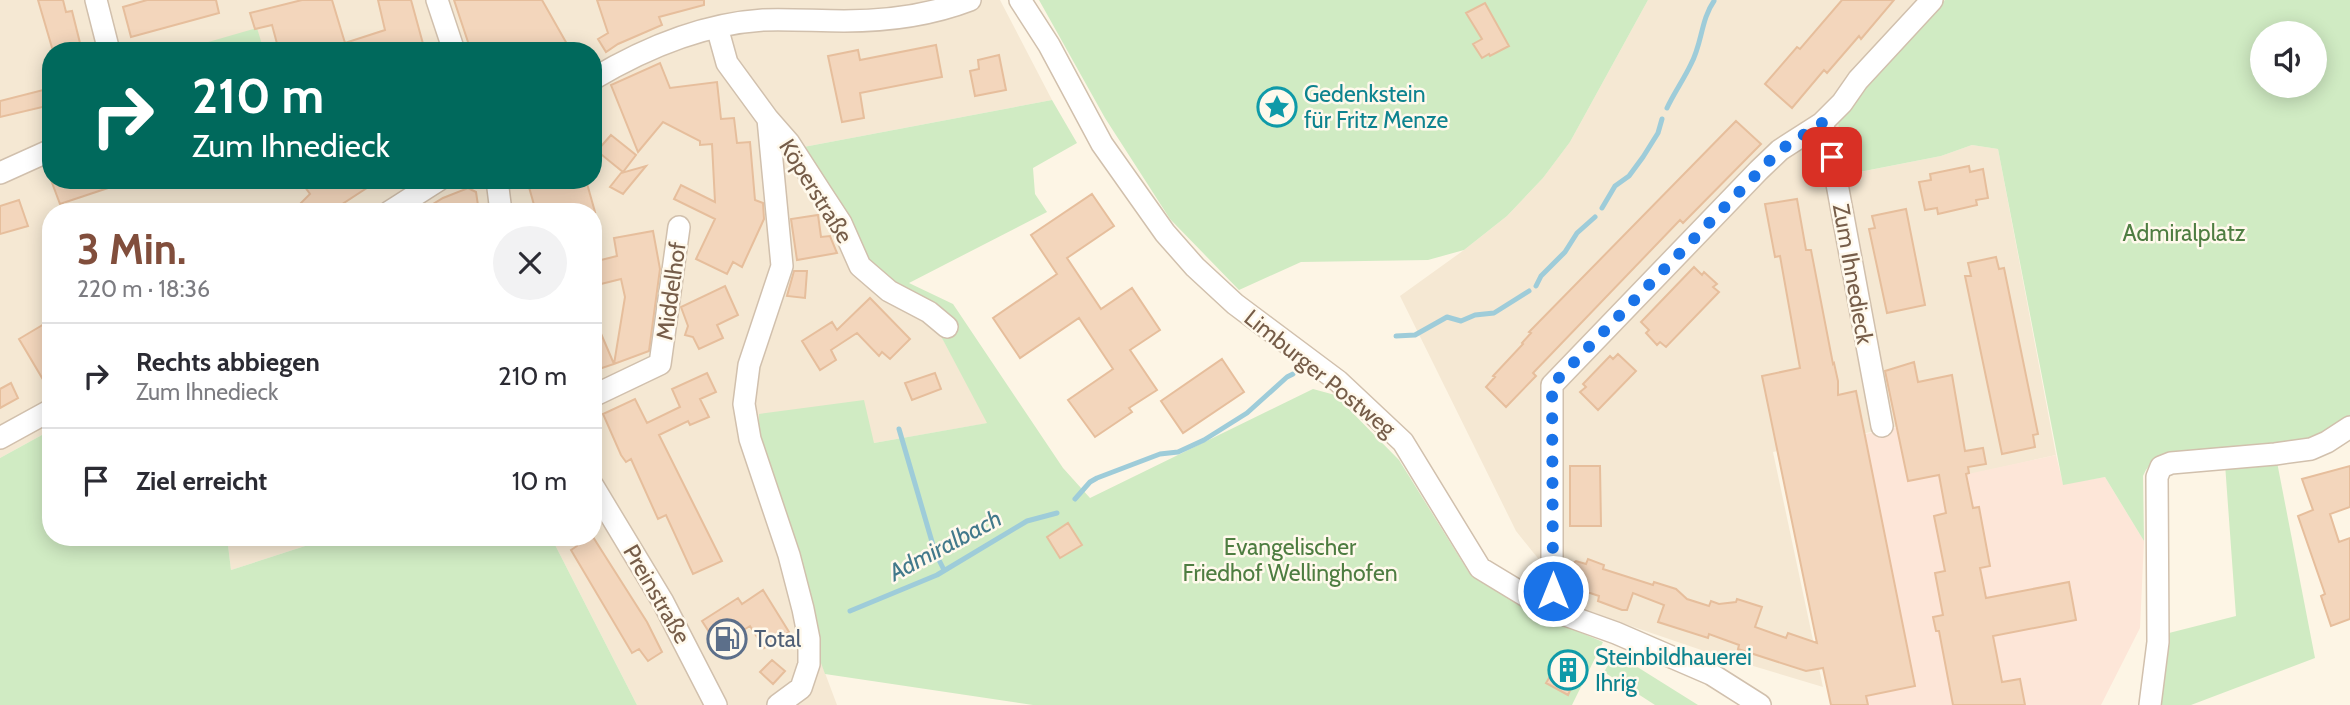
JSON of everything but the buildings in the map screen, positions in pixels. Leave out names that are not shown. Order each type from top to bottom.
[{"type":"street","points":[[96,0],[106,42]]},
{"type":"street","points":[[437,0],[451,42]]},
{"type":"street","points":[[602,74],[657,46],[763,10],[846,21],[908,16],[970,0]]},
{"type":"street","name":"Limburger Postweg","points":[[1020,0],[1049,45],[1102,144],[1166,233],[1235,304],[1338,381],[1403,442],[1480,568],[1552,610],[1616,633],[1711,674],[1760,705]]},
{"type":"street","points":[[1552,610],[1552,385],[1759,170],[1780,150],[1822,123],[1842,103],[1858,80],[1932,0]]},
{"type":"street","name":"Köperstraße","points":[[718,27],[727,63],[789,143],[834,212],[860,266],[889,291],[929,312],[947,327]]},
{"type":"street","points":[[768,119],[782,266],[749,365],[744,404],[750,439],[789,555],[809,639],[809,664],[802,688],[778,705]]},
{"type":"street","name":"Zum Ihnedieck","points":[[1822,123],[1832,157],[1882,426]]},
{"type":"street","points":[[0,173],[42,154]]},
{"type":"street","points":[[403,203],[425,189]]},
{"type":"street","name":"Middelhof","points":[[602,392],[660,364],[680,227]]},
{"type":"street","points":[[0,438],[42,415]]},
{"type":"street","points":[[2150,705],[2158,642],[2157,477],[2161,467],[2171,463],[2311,449],[2350,426]]},
{"type":"street","name":"Preinstraße","points":[[602,501],[663,602],[716,705]]},
{"type":"shaded area","points":[[0,0],[1000,0],[1052,100],[793,149],[926,308],[988,423],[874,443],[807,625],[837,705],[637,705],[556,546],[602,546],[602,203],[42,203],[42,435],[0,458]]},
{"type":"shaded area","points":[[1648,0],[1945,0],[1923,24],[1845,175],[1941,156],[1972,145],[1998,149],[2056,455],[1953,478],[1940,418],[1773,452],[1823,687],[1713,654],[1578,608],[1516,531],[1400,296],[1507,216],[1543,178],[1570,142]]},
{"type":"shaded area","points":[[1940,418],[1954,477],[2056,455],[2063,484],[2105,477],[2144,541],[2140,628],[2101,705],[1836,705],[1777,453]]},
{"type":"shaded area","points":[[228,546],[305,546],[231,570]]},
{"type":"green space","points":[[1039,0],[1648,0],[1570,142],[1543,178],[1507,216],[1464,250],[1428,260],[1301,262],[1239,290],[1170,219],[1105,118]]},
{"type":"green space","name":"Admiralplatz","points":[[1945,0],[2350,0],[2350,437],[2277,462],[2315,658],[2191,705],[2154,705],[2165,634],[2236,616],[2224,450],[2178,452],[2149,466],[2143,476],[2144,541],[2105,477],[2063,485],[1998,149],[1972,145],[1941,156],[1844,175],[1837,112]]},
{"type":"green space","points":[[257,28],[261,42],[208,42]]},
{"type":"green space","name":"Evangelischer Friedhof Wellinghofen","points":[[1052,100],[1077,143],[1033,168],[1035,194],[1047,212],[909,283],[953,304],[1063,468],[1090,498],[1313,389],[1335,395],[1399,460],[1468,571],[1523,608],[1603,642],[1572,705],[1033,705],[825,674],[807,625],[759,455],[759,414],[864,400],[874,443],[987,423],[926,308],[864,265],[793,149]]},
{"type":"green space","points":[[42,435],[42,546],[228,546],[231,570],[305,546],[556,546],[637,705],[0,705],[0,458]]},
{"type":"green space","points":[[1615,653],[1698,705],[1655,705],[1604,672]]},
{"type":"waterway","name":"Admiralbach","points":[[1667,108],[1695,56],[1706,16],[1714,1]]},
{"type":"waterway","name":"Admiralbach","points":[[1602,208],[1615,186],[1629,176],[1643,157],[1658,133],[1662,119]]},
{"type":"waterway","name":"Admiralbach","points":[[1536,286],[1541,276],[1565,252],[1577,233],[1595,217]]},
{"type":"waterway","name":"Admiralbach","points":[[1396,336],[1415,335],[1447,317],[1461,321],[1475,315],[1494,313],[1529,291]]},
{"type":"waterway","name":"Admiralbach","points":[[1075,499],[1097,478],[1160,454],[1178,452],[1204,440],[1247,413],[1293,374]]},
{"type":"waterway","points":[[899,429],[935,552],[944,570]]},
{"type":"waterway","name":"Admiralbach","points":[[850,611],[937,575],[1027,521],[1057,513]]},
{"type":"place","name":"Gedenkstein für Fritz Menze","points":[[1277,107]]},
{"type":"place","name":"Total","points":[[727,639]]},
{"type":"place","name":"Steinbildhauerei Ihrig","points":[[1568,670]]},
{"type":"route","points":[[1553,591],[1552,385],[1780,150],[1822,123],[1832,157]]}]
